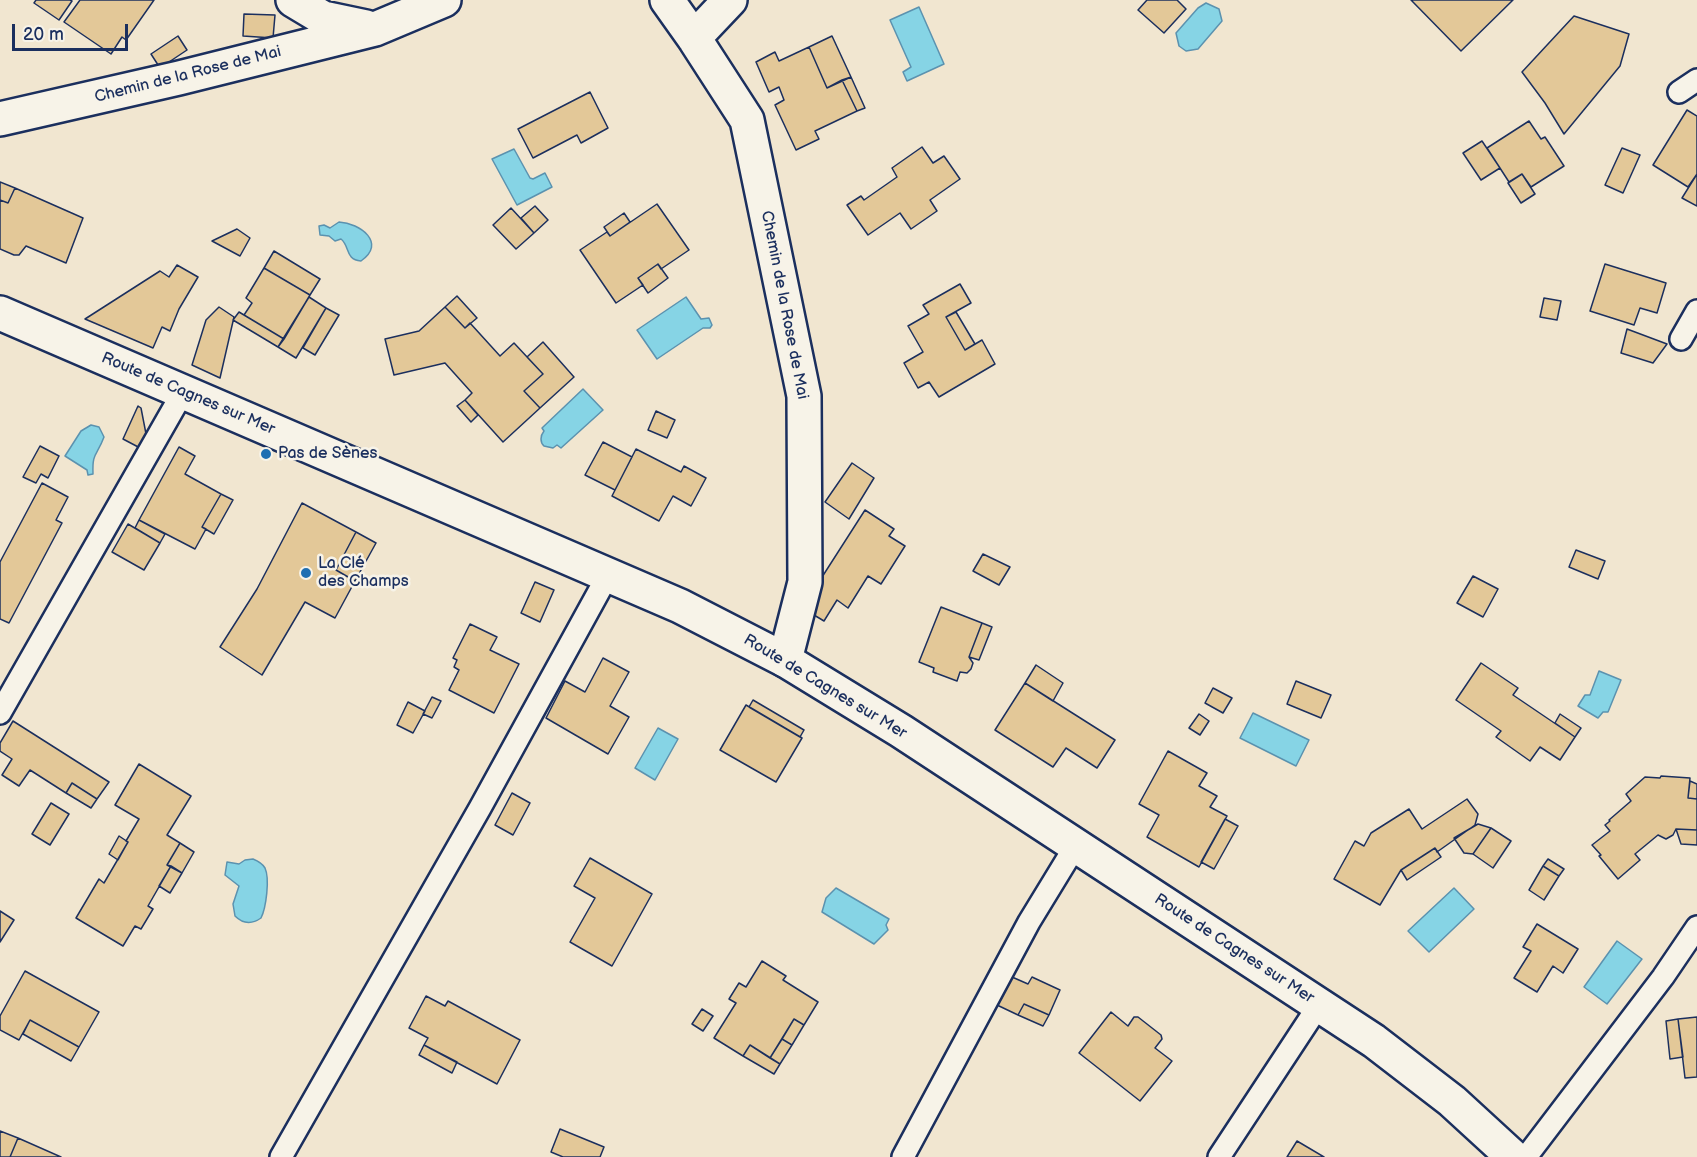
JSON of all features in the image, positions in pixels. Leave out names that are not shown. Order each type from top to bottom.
[{"type":"main road","points":[[293,0],[323,18],[375,29]]},
{"type":"main road","name":"Chemin de la Rose de Mai","points":[[0,119],[375,29],[444,0]]},
{"type":"main road","name":"Chemin de la Rose de Mai","points":[[667,0],[747,120],[804,396],[805,582],[785,660]]},
{"type":"main road","points":[[694,38],[730,0]]},
{"type":"main road","name":"Route de Cagnes sur Mer","points":[[0,314],[680,606],[785,660],[901,731],[1374,1041],[1452,1101],[1513,1157]]},
{"type":"lane","points":[[1679,92],[1697,80]]},
{"type":"lane","points":[[1681,339],[1697,311]]},
{"type":"lane","points":[[0,713],[183,392]]},
{"type":"lane","points":[[281,1157],[480,808],[608,575]]},
{"type":"lane","points":[[903,1157],[1029,922],[1076,845]]},
{"type":"lane","points":[[1526,1157],[1663,977],[1697,927]]},
{"type":"lane","points":[[1219,1157],[1319,1005]]},
{"type":"water","points":[[1206,3],[1219,9],[1222,21],[1198,49],[1186,51],[1179,46],[1176,33],[1198,8]]},
{"type":"water","points":[[919,7],[944,64],[907,81],[903,72],[911,67],[890,20]]},
{"type":"water","points":[[514,149],[530,178],[533,179],[545,173],[552,187],[517,205],[492,159]]},
{"type":"water","points":[[339,222],[355,226],[368,235],[371,247],[361,261],[352,258],[341,239],[335,241],[329,236],[320,235],[319,226],[324,225],[330,228]]},
{"type":"water","points":[[686,297],[701,319],[709,318],[712,325],[710,328],[703,328],[657,359],[637,330]]},
{"type":"water","points":[[583,389],[603,410],[561,448],[557,445],[553,448],[544,446],[541,441],[544,431],[542,428]]},
{"type":"water","points":[[91,425],[99,427],[104,437],[94,458],[93,474],[88,475],[87,470],[65,456],[81,431]]},
{"type":"water","points":[[1599,671],[1621,680],[1608,712],[1603,712],[1598,718],[1578,706],[1585,695],[1590,695]]},
{"type":"water","points":[[1253,713],[1309,740],[1296,766],[1240,738]]},
{"type":"water","points":[[658,728],[678,739],[655,780],[635,768]]},
{"type":"water","points":[[253,859],[265,868],[267,893],[261,918],[247,923],[235,916],[233,904],[239,886],[225,875],[227,862],[239,864]]},
{"type":"water","points":[[836,888],[889,919],[886,925],[888,930],[874,944],[822,912],[826,898]]},
{"type":"water","points":[[1454,888],[1474,909],[1429,952],[1408,931]]},
{"type":"water","points":[[1617,941],[1642,959],[1607,1004],[1584,987]]},
{"type":"building","points":[[36,0],[72,1],[59,20],[34,3]]},
{"type":"building","points":[[80,0],[154,0],[126,40],[122,37],[111,54],[64,22]]},
{"type":"building","points":[[1147,0],[1177,0],[1186,9],[1164,33],[1138,10]]},
{"type":"building","points":[[1411,0],[1513,0],[1461,51]]},
{"type":"building","points":[[244,14],[275,15],[273,38],[243,36]]},
{"type":"building","points":[[1574,16],[1629,34],[1620,66],[1564,134],[1522,72]]},
{"type":"building","points":[[178,36],[187,50],[160,68],[151,54]]},
{"type":"building","points":[[832,36],[851,77],[827,88],[809,47]]},
{"type":"building","points":[[809,47],[827,88],[842,80],[857,111],[815,131],[819,139],[796,150],[775,105],[784,100],[779,87],[769,92],[756,62],[775,52],[779,61]]},
{"type":"building","points":[[851,77],[865,108],[857,111],[842,80]]},
{"type":"building","points":[[590,92],[608,128],[581,143],[577,135],[533,158],[518,129]]},
{"type":"building","points":[[1687,110],[1697,116],[1697,174],[1688,187],[1653,165]]},
{"type":"building","points":[[1529,121],[1541,139],[1545,137],[1564,166],[1531,187],[1522,174],[1509,182],[1487,148]]},
{"type":"building","points":[[1482,141],[1500,168],[1481,180],[1463,153]]},
{"type":"building","points":[[922,147],[933,163],[944,156],[960,179],[930,200],[937,211],[911,229],[900,213],[868,235],[847,205],[861,196],[864,200],[897,177],[892,168]]},
{"type":"building","points":[[1622,148],[1640,155],[1623,193],[1605,185]]},
{"type":"building","points":[[1522,174],[1535,194],[1521,203],[1508,183]]},
{"type":"building","points":[[1697,174],[1697,206],[1682,198]]},
{"type":"building","points":[[0,182],[15,188],[8,203],[0,200]]},
{"type":"building","points":[[15,188],[83,218],[66,263],[26,246],[19,255],[0,249],[0,200],[8,203]]},
{"type":"building","points":[[657,204],[689,250],[661,269],[658,264],[638,278],[643,285],[616,303],[580,250],[607,232],[610,236]]},
{"type":"building","points":[[535,206],[548,220],[534,233],[521,218]]},
{"type":"building","points":[[511,208],[534,233],[516,249],[493,225]]},
{"type":"building","points":[[624,213],[630,222],[610,236],[604,227]]},
{"type":"building","points":[[237,229],[250,238],[240,256],[212,241]]},
{"type":"building","points":[[274,251],[320,279],[310,295],[264,268]]},
{"type":"building","points":[[658,264],[668,278],[648,293],[638,278]]},
{"type":"building","points":[[1605,264],[1666,283],[1657,313],[1640,308],[1634,325],[1590,311]]},
{"type":"building","points":[[177,265],[198,277],[179,309],[170,331],[162,327],[153,348],[85,319],[160,271],[169,277]]},
{"type":"building","points":[[264,268],[310,295],[284,339],[244,315],[252,303],[246,298]]},
{"type":"building","points":[[960,284],[971,303],[946,317],[965,350],[982,340],[995,364],[939,397],[929,382],[918,388],[904,363],[923,352],[908,326],[929,314],[923,305]]},
{"type":"building","points":[[457,296],[477,318],[465,328],[445,307]]},
{"type":"building","points":[[309,297],[326,308],[296,358],[278,347]]},
{"type":"building","points":[[1544,298],[1561,301],[1557,320],[1540,317]]},
{"type":"building","points":[[219,307],[234,317],[220,378],[192,365],[206,320]]},
{"type":"building","points":[[445,307],[465,328],[470,323],[500,356],[514,343],[543,374],[524,391],[540,408],[503,442],[465,400],[472,393],[445,363],[394,375],[385,339],[419,331]]},
{"type":"building","points":[[326,308],[339,315],[315,355],[303,348]]},
{"type":"building","points":[[239,312],[284,339],[278,347],[233,320]]},
{"type":"building","points":[[956,312],[975,344],[965,350],[946,317]]},
{"type":"building","points":[[1627,329],[1667,344],[1653,363],[1621,353]]},
{"type":"building","points":[[543,342],[574,377],[540,408],[524,391],[543,374],[527,357]]},
{"type":"building","points":[[465,400],[478,415],[471,422],[457,406]]},
{"type":"building","points":[[138,406],[141,408],[147,439],[142,449],[123,439]]},
{"type":"building","points":[[656,411],[675,420],[667,438],[648,430]]},
{"type":"building","points":[[603,442],[632,457],[615,490],[585,475]]},
{"type":"building","points":[[40,446],[59,456],[48,478],[41,474],[36,483],[23,477]]},
{"type":"building","points":[[179,447],[195,456],[185,474],[221,494],[202,527],[206,529],[195,549],[139,520]]},
{"type":"building","points":[[636,449],[681,472],[684,466],[706,478],[691,506],[673,496],[659,521],[612,496]]},
{"type":"building","points":[[852,463],[874,478],[849,519],[825,502]]},
{"type":"building","points":[[42,483],[68,497],[56,520],[62,523],[9,623],[0,619],[0,562]]},
{"type":"building","points":[[221,494],[233,500],[214,534],[202,527]]},
{"type":"building","points":[[302,503],[356,532],[336,570],[355,581],[335,618],[305,602],[262,675],[220,647],[257,589]]},
{"type":"building","points":[[865,510],[894,529],[889,536],[905,546],[881,584],[868,576],[848,608],[837,600],[824,621],[814,615],[814,601],[820,592],[815,588]]},
{"type":"building","points":[[139,520],[165,534],[160,543],[135,528]]},
{"type":"building","points":[[128,524],[160,543],[144,570],[112,552]]},
{"type":"building","points":[[356,532],[376,543],[355,581],[336,570]]},
{"type":"building","points":[[1576,550],[1605,561],[1598,579],[1569,567]]},
{"type":"building","points":[[983,554],[1010,567],[999,585],[973,571]]},
{"type":"building","points":[[1473,576],[1498,589],[1483,617],[1457,603]]},
{"type":"building","points":[[535,582],[554,590],[540,622],[521,613]]},
{"type":"building","points":[[941,607],[982,623],[969,657],[973,663],[971,669],[967,673],[960,672],[957,681],[933,672],[934,668],[919,662]]},
{"type":"building","points":[[982,623],[992,627],[979,660],[969,657]]},
{"type":"building","points":[[470,624],[497,637],[490,650],[519,664],[494,713],[449,690],[459,670],[454,667],[457,660],[453,658]]},
{"type":"building","points":[[603,658],[629,672],[610,706],[629,717],[608,754],[546,718],[565,681],[585,692]]},
{"type":"building","points":[[1481,663],[1518,688],[1513,695],[1575,737],[1560,760],[1540,747],[1530,761],[1496,737],[1501,731],[1456,700]]},
{"type":"building","points":[[1036,665],[1063,683],[1053,701],[1025,683]]},
{"type":"building","points":[[1296,681],[1331,695],[1321,718],[1287,704]]},
{"type":"building","points":[[1025,683],[1115,740],[1097,768],[1066,748],[1053,767],[995,730]]},
{"type":"building","points":[[1213,688],[1232,698],[1223,713],[1205,703]]},
{"type":"building","points":[[432,697],[441,701],[432,718],[423,714]]},
{"type":"building","points":[[753,700],[804,730],[800,737],[749,707]]},
{"type":"building","points":[[408,702],[425,711],[413,733],[397,725]]},
{"type":"building","points":[[746,705],[802,738],[776,782],[720,750]]},
{"type":"building","points":[[1199,714],[1209,721],[1200,735],[1189,728]]},
{"type":"building","points":[[1560,714],[1581,728],[1575,737],[1555,723]]},
{"type":"building","points":[[13,721],[109,782],[97,799],[72,783],[66,793],[30,770],[19,786],[2,775],[12,759],[0,751],[0,743]]},
{"type":"building","points":[[1168,751],[1207,773],[1199,786],[1217,796],[1210,807],[1227,816],[1199,867],[1147,837],[1159,815],[1139,804]]},
{"type":"building","points":[[139,764],[191,796],[167,835],[180,843],[167,865],[171,866],[148,906],[153,909],[141,929],[135,926],[123,946],[76,918],[99,879],[104,883],[139,819],[115,805]]},
{"type":"building","points":[[1661,776],[1690,778],[1688,798],[1697,799],[1697,830],[1676,829],[1673,835],[1666,839],[1658,835],[1635,854],[1640,860],[1618,879],[1592,845],[1610,831],[1605,825],[1631,801],[1626,794],[1645,777],[1660,778]]},
{"type":"building","points":[[1690,781],[1697,784],[1697,799],[1688,798]]},
{"type":"building","points":[[72,783],[97,799],[91,808],[66,793]]},
{"type":"building","points":[[512,793],[530,803],[513,835],[495,825]]},
{"type":"building","points":[[1467,799],[1478,814],[1475,825],[1437,852],[1435,848],[1401,870],[1380,905],[1334,879],[1355,841],[1364,846],[1371,833],[1409,809],[1422,829]]},
{"type":"building","points":[[51,803],[69,814],[50,845],[32,834]]},
{"type":"building","points":[[1225,819],[1238,826],[1214,869],[1201,862]]},
{"type":"building","points":[[1478,824],[1491,828],[1473,854],[1464,853],[1454,838]]},
{"type":"building","points":[[1491,828],[1511,841],[1493,868],[1473,854]]},
{"type":"building","points":[[1676,829],[1697,830],[1697,845],[1681,844]]},
{"type":"building","points":[[119,836],[128,842],[118,860],[109,854]]},
{"type":"building","points":[[180,843],[194,852],[182,873],[167,865]]},
{"type":"building","points":[[1435,848],[1441,857],[1407,880],[1401,870]]},
{"type":"building","points":[[590,858],[652,894],[612,966],[570,942],[595,898],[574,886]]},
{"type":"building","points":[[1548,859],[1564,869],[1559,876],[1543,866]]},
{"type":"building","points":[[171,866],[182,873],[170,893],[159,886]]},
{"type":"building","points":[[1543,866],[1559,876],[1544,900],[1529,890]]},
{"type":"building","points":[[0,911],[14,920],[0,942]]},
{"type":"building","points":[[1537,924],[1578,949],[1563,973],[1553,966],[1537,992],[1514,978],[1531,951],[1523,947]]},
{"type":"building","points":[[762,961],[786,976],[783,980],[818,1002],[804,1025],[794,1019],[770,1058],[750,1045],[743,1056],[714,1038],[736,1003],[729,999],[739,983],[746,987]]},
{"type":"building","points":[[25,971],[99,1012],[79,1047],[30,1020],[19,1040],[0,1030],[0,1016]]},
{"type":"building","points":[[1012,977],[1028,984],[1032,977],[1060,990],[1049,1015],[1024,1004],[1018,1015],[997,1005]]},
{"type":"building","points":[[426,996],[445,1006],[448,1001],[520,1040],[497,1084],[424,1045],[428,1038],[409,1028]]},
{"type":"building","points":[[1024,1004],[1049,1015],[1043,1026],[1018,1015]]},
{"type":"building","points":[[702,1009],[713,1016],[703,1031],[692,1024]]},
{"type":"building","points":[[1111,1012],[1128,1026],[1134,1017],[1138,1017],[1161,1035],[1162,1039],[1155,1048],[1172,1061],[1140,1101],[1079,1053]]},
{"type":"building","points":[[1697,1017],[1697,1077],[1685,1078],[1678,1019]]},
{"type":"building","points":[[794,1019],[804,1025],[792,1045],[782,1039]]},
{"type":"building","points":[[1678,1019],[1683,1057],[1670,1059],[1666,1021]]},
{"type":"building","points":[[30,1020],[79,1047],[71,1061],[23,1034]]},
{"type":"building","points":[[782,1039],[792,1045],[780,1064],[770,1058]]},
{"type":"building","points":[[424,1045],[457,1062],[452,1073],[419,1055]]},
{"type":"building","points":[[750,1045],[780,1064],[774,1074],[743,1056]]},
{"type":"building","points":[[560,1129],[604,1147],[600,1157],[563,1157],[551,1152]]},
{"type":"building","points":[[0,1131],[18,1138],[10,1157],[0,1157]]},
{"type":"building","points":[[18,1138],[61,1157],[10,1157]]},
{"type":"building","points":[[1297,1141],[1324,1157],[1287,1157]]},
{"type":"place","name":"Pas de Sènes","points":[[266,454]]},
{"type":"place","name":"La Clé des Champs","points":[[306,573]]}]
